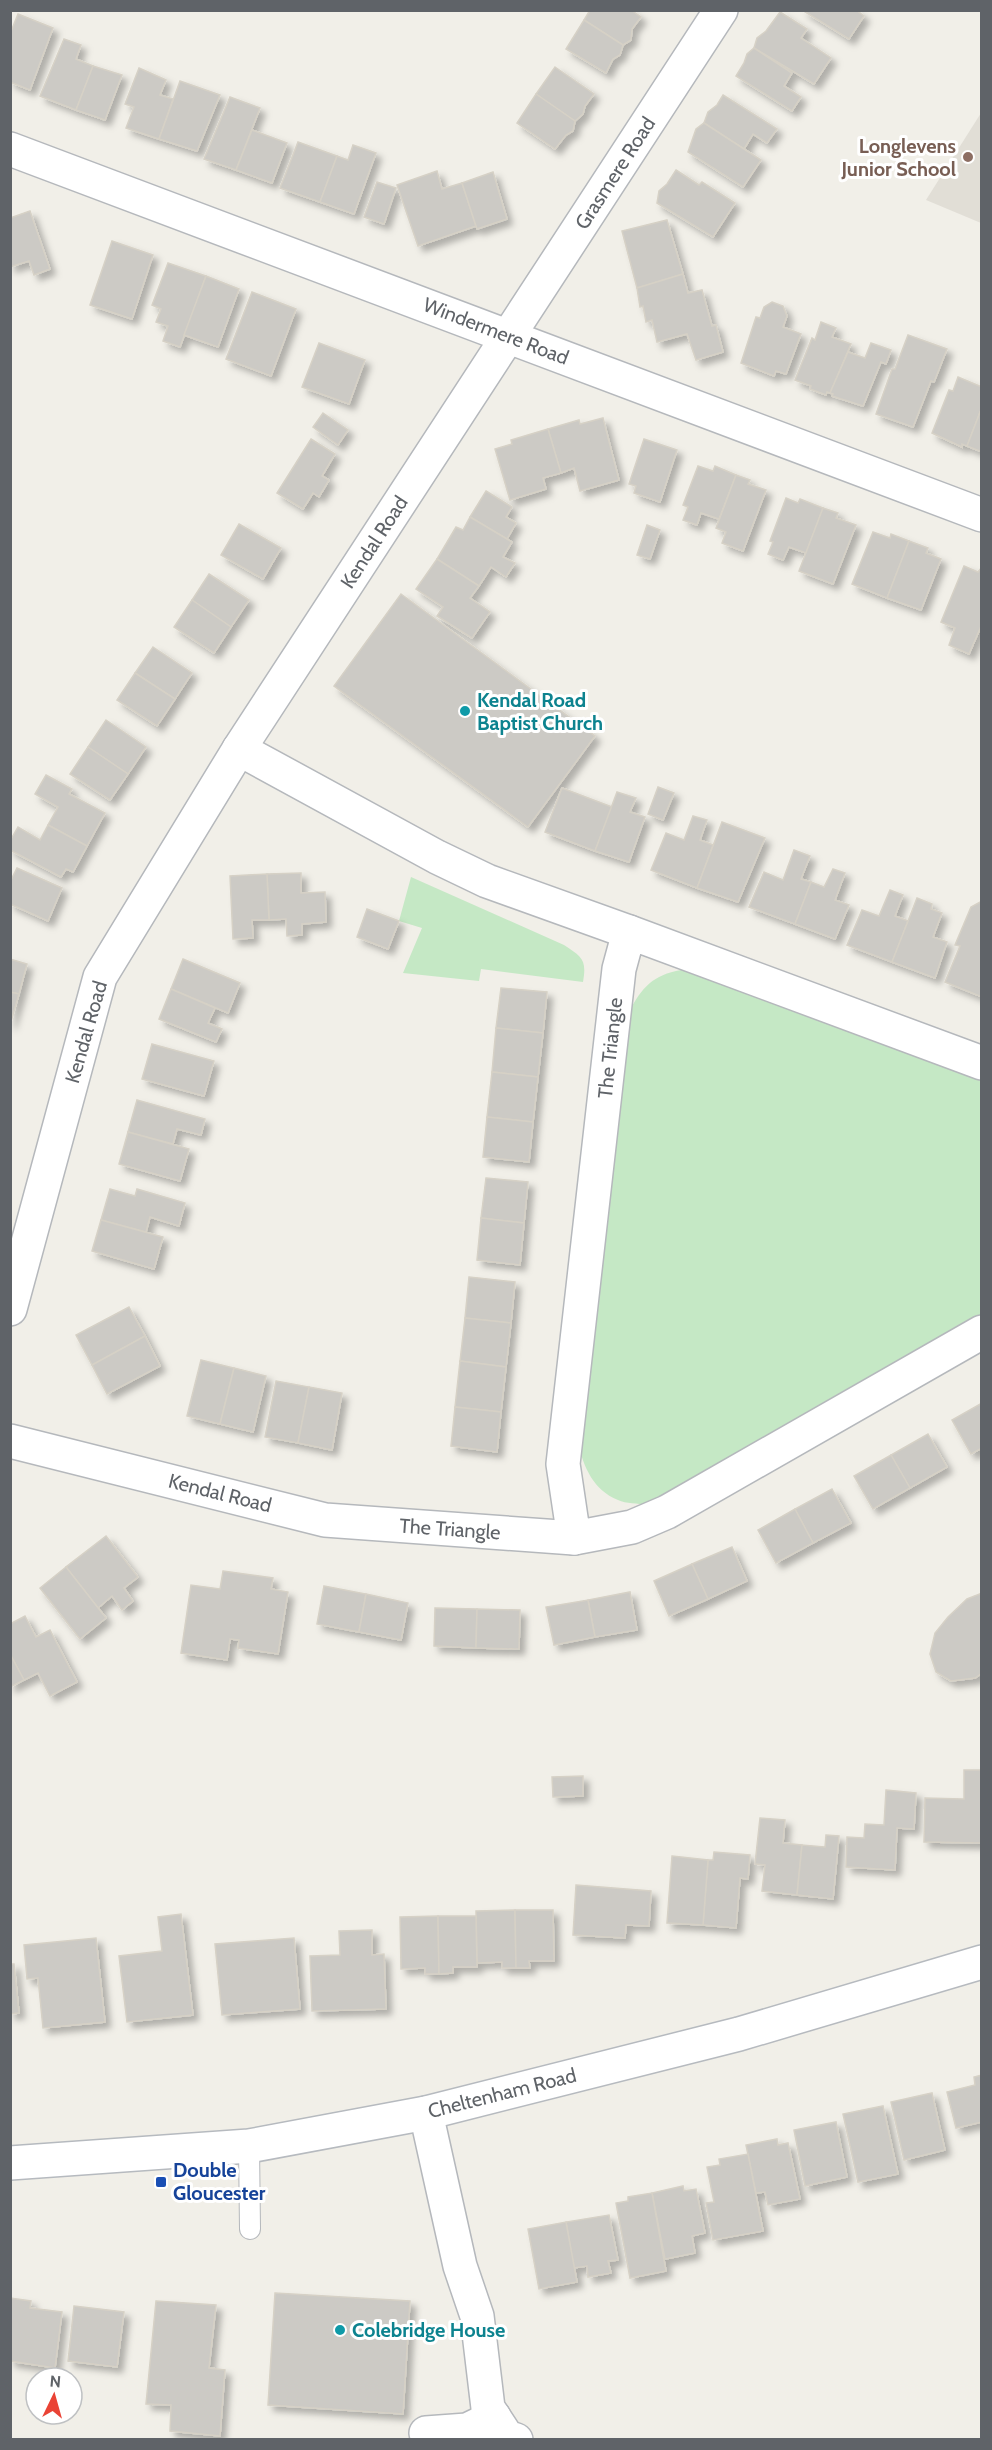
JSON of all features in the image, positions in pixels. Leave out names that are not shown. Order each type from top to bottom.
[{"type":"street","name":"Grasmere Road","points":[[508,335],[721,10]]},
{"type":"street","name":"Windermere Road","points":[[10,149],[981,515]]},
{"type":"street","name":"Kendal Road","points":[[10,1309],[100,977],[239,749],[508,335]]},
{"type":"street","points":[[239,749],[437,857],[487,881],[981,1063]]},
{"type":"street","name":"The Triangle","points":[[574,1538],[563,1464],[619,969],[629,932]]},
{"type":"street","name":"The Triangle","points":[[325,1520],[574,1538],[632,1527],[667,1512],[981,1332]]},
{"type":"street","name":"Kendal Road","points":[[10,1441],[325,1520]]},
{"type":"street","name":"Cheltenham Road","points":[[10,2163],[249,2146],[426,2113],[739,2034],[981,1962]]},
{"type":"street","points":[[426,2113],[460,2266],[477,2316],[488,2408],[505,2428]]},
{"type":"street","points":[[426,2433],[505,2428]]},
{"type":"lane","points":[[249,2146],[250,2229]]},
{"type":"shaded area","name":"Longlevens Junior School","points":[[981,113],[982,223],[926,200]]},
{"type":"green space","points":[[411,877],[564,945],[582,959],[583,982],[481,969],[479,981],[403,973],[422,928],[399,921]]},
{"type":"green space","points":[[681,970],[704,972],[981,1077],[981,1316],[646,1505],[621,1501],[602,1490],[591,1477],[578,1444],[629,1012],[649,984],[663,975]]},
{"type":"building","points":[[590,10],[631,10],[641,17],[632,29],[631,40],[623,45],[584,20]]},
{"type":"building","points":[[802,10],[856,10],[864,16],[849,39]]},
{"type":"building","points":[[780,12],[807,29],[801,38],[831,58],[814,84],[754,48],[757,38],[766,31]]},
{"type":"building","points":[[18,14],[53,28],[30,90],[10,82],[10,34]]},
{"type":"building","points":[[584,20],[623,45],[620,55],[613,59],[606,73],[566,49]]},
{"type":"building","points":[[64,39],[81,45],[76,59],[93,66],[76,110],[40,96]]},
{"type":"building","points":[[754,48],[792,73],[784,86],[801,97],[792,111],[736,76],[747,54]]},
{"type":"building","points":[[93,66],[122,75],[105,120],[76,110]]},
{"type":"building","points":[[555,67],[594,94],[585,106],[583,114],[575,121],[536,94]]},
{"type":"building","points":[[139,68],[166,80],[160,95],[173,99],[159,139],[126,128],[134,107],[125,104]]},
{"type":"building","points":[[180,81],[220,95],[197,151],[159,139]]},
{"type":"building","points":[[536,94],[575,121],[573,131],[566,135],[555,149],[517,123]]},
{"type":"building","points":[[723,95],[777,129],[767,143],[753,134],[744,149],[704,123],[708,112],[717,105]]},
{"type":"building","points":[[230,97],[260,108],[236,170],[204,159]]},
{"type":"building","points":[[704,123],[761,160],[743,187],[688,152],[696,129]]},
{"type":"building","points":[[252,130],[287,143],[272,183],[236,170]]},
{"type":"building","points":[[298,142],[337,156],[320,202],[280,188]]},
{"type":"building","points":[[353,145],[376,153],[354,214],[320,202],[337,156],[348,160]]},
{"type":"building","points":[[676,170],[699,185],[702,182],[735,203],[713,237],[657,203],[659,191],[667,184]]},
{"type":"building","points":[[437,171],[442,189],[462,183],[476,226],[418,246],[397,185]]},
{"type":"building","points":[[493,172],[507,219],[477,229],[462,183]]},
{"type":"building","points":[[377,182],[396,188],[384,224],[364,217]]},
{"type":"building","points":[[30,211],[50,269],[34,275],[29,261],[10,267],[10,218]]},
{"type":"building","points":[[667,220],[683,274],[637,288],[622,231]]},
{"type":"building","points":[[112,241],[153,255],[132,319],[90,305]]},
{"type":"building","points":[[168,263],[206,276],[180,347],[163,341],[168,326],[156,322],[161,309],[152,305]]},
{"type":"building","points":[[683,274],[688,293],[702,290],[712,326],[716,325],[723,352],[696,360],[687,334],[657,342],[652,320],[646,322],[643,306],[640,307],[637,288]]},
{"type":"building","points":[[206,276],[239,289],[218,347],[184,335]]},
{"type":"building","points":[[252,292],[296,309],[271,376],[226,359]]},
{"type":"building","points":[[772,302],[783,306],[787,316],[783,327],[801,334],[786,374],[776,371],[774,376],[741,363],[756,317],[760,318],[764,307]]},
{"type":"building","points":[[821,322],[836,328],[832,337],[851,344],[830,393],[827,392],[826,395],[795,380],[812,338],[815,340]]},
{"type":"building","points":[[908,335],[947,349],[934,382],[931,381],[913,427],[876,414],[892,369],[895,369]]},
{"type":"building","points":[[319,343],[365,360],[349,404],[302,387]]},
{"type":"building","points":[[871,343],[891,350],[886,364],[881,362],[863,406],[832,396],[833,394],[830,393],[848,352],[865,358]]},
{"type":"building","points":[[958,377],[982,387],[982,407],[967,446],[962,444],[962,447],[932,433],[949,390],[953,391]]},
{"type":"building","points":[[982,407],[982,452],[967,446]]},
{"type":"building","points":[[323,413],[348,430],[338,445],[313,427]]},
{"type":"building","points":[[603,418],[619,480],[580,491],[574,468],[561,473],[548,429],[579,420],[580,424]]},
{"type":"building","points":[[548,429],[561,473],[543,478],[546,489],[510,500],[495,449],[512,444],[511,440]]},
{"type":"building","points":[[311,439],[335,454],[322,476],[329,480],[319,497],[313,493],[303,509],[277,493]]},
{"type":"building","points":[[644,439],[677,450],[660,502],[634,493],[636,486],[629,484]]},
{"type":"building","points":[[698,466],[713,471],[715,466],[736,475],[719,519],[701,513],[697,525],[683,520],[688,507],[683,505]]},
{"type":"building","points":[[736,475],[750,480],[748,484],[766,490],[743,551],[722,543],[726,532],[716,528]]},
{"type":"building","points":[[486,491],[512,507],[506,517],[516,523],[507,539],[470,517]]},
{"type":"building","points":[[786,498],[798,503],[800,499],[823,508],[806,553],[789,547],[783,560],[768,554],[773,542],[770,541]]},
{"type":"building","points":[[823,508],[838,513],[836,518],[856,525],[833,584],[799,571]]},
{"type":"building","points":[[470,517],[512,542],[503,557],[515,563],[506,577],[491,567],[479,586],[437,559],[456,527],[463,530]]},
{"type":"building","points":[[239,524],[281,548],[263,579],[221,555]]},
{"type":"building","points":[[647,525],[660,530],[650,559],[637,555]]},
{"type":"building","points":[[873,532],[890,538],[891,534],[909,541],[887,598],[852,584]]},
{"type":"building","points":[[909,541],[928,548],[926,553],[941,559],[921,610],[887,598]]},
{"type":"building","points":[[437,559],[479,586],[470,598],[490,612],[472,638],[437,616],[443,607],[416,589]]},
{"type":"building","points":[[964,566],[978,572],[982,567],[982,624],[969,654],[949,645],[955,628],[941,622]]},
{"type":"building","points":[[209,574],[249,600],[231,627],[192,600]]},
{"type":"building","name":"Kendal Road Baptist Church","points":[[401,594],[595,736],[528,827],[334,686]]},
{"type":"building","points":[[192,600],[231,627],[214,653],[174,627]]},
{"type":"building","points":[[153,647],[192,673],[175,699],[135,673]]},
{"type":"building","points":[[135,673],[175,699],[157,726],[117,700]]},
{"type":"building","points":[[106,720],[146,747],[128,774],[88,747]]},
{"type":"building","points":[[88,747],[128,774],[110,800],[70,774]]},
{"type":"building","points":[[46,775],[72,789],[69,794],[105,813],[87,846],[48,825],[58,807],[35,794]]},
{"type":"building","points":[[658,787],[674,793],[663,820],[648,814]]},
{"type":"building","points":[[562,788],[612,807],[595,851],[545,832]]},
{"type":"building","points":[[617,792],[636,798],[630,812],[645,817],[629,862],[595,851]]},
{"type":"building","points":[[693,816],[707,820],[700,840],[713,845],[697,888],[651,870],[666,833],[684,840]]},
{"type":"building","points":[[722,822],[765,838],[738,902],[697,888]]},
{"type":"building","points":[[48,825],[87,846],[73,872],[66,869],[61,877],[10,850],[10,841],[18,827],[40,840]]},
{"type":"building","points":[[794,850],[810,856],[801,879],[811,882],[795,924],[749,907],[764,872],[783,880]]},
{"type":"building","points":[[17,868],[62,888],[48,921],[10,904],[10,882]]},
{"type":"building","points":[[833,869],[845,873],[835,900],[849,905],[835,939],[795,924],[811,882],[824,887]]},
{"type":"building","points":[[301,873],[301,893],[325,892],[326,922],[302,924],[302,935],[287,936],[286,919],[269,920],[267,874]]},
{"type":"building","points":[[267,874],[269,920],[252,920],[253,938],[233,939],[230,876]]},
{"type":"building","points":[[890,890],[903,895],[895,916],[908,921],[892,962],[847,945],[862,910],[879,916]]},
{"type":"building","points":[[917,898],[932,904],[931,909],[942,913],[933,937],[947,942],[935,978],[892,962]]},
{"type":"building","points":[[982,901],[982,997],[945,982],[960,946],[955,945],[971,907]]},
{"type":"building","points":[[367,909],[399,921],[388,949],[357,937]]},
{"type":"building","points":[[10,959],[27,964],[19,994],[10,992]]},
{"type":"building","points":[[183,959],[240,983],[228,1013],[171,989]]},
{"type":"building","points":[[501,988],[547,992],[543,1033],[496,1028]]},
{"type":"building","points":[[171,989],[215,1008],[208,1023],[222,1029],[216,1042],[159,1019]]},
{"type":"building","points":[[10,992],[19,994],[10,1025]]},
{"type":"building","points":[[496,1028],[543,1033],[538,1077],[492,1072]]},
{"type":"building","points":[[152,1044],[214,1061],[204,1096],[142,1079]]},
{"type":"building","points":[[492,1072],[538,1077],[533,1122],[487,1117]]},
{"type":"building","points":[[137,1100],[205,1119],[201,1135],[177,1129],[173,1144],[128,1132]]},
{"type":"building","points":[[487,1117],[533,1122],[529,1162],[483,1157]]},
{"type":"building","points":[[128,1132],[189,1149],[180,1181],[119,1164]]},
{"type":"building","points":[[486,1178],[528,1182],[524,1223],[481,1218]]},
{"type":"building","points":[[110,1189],[135,1196],[137,1189],[185,1203],[179,1226],[150,1217],[146,1232],[101,1220]]},
{"type":"building","points":[[481,1218],[524,1223],[520,1265],[477,1260]]},
{"type":"building","points":[[101,1220],[163,1237],[154,1269],[92,1251]]},
{"type":"building","points":[[469,1277],[515,1282],[511,1323],[465,1318]]},
{"type":"building","points":[[129,1307],[145,1336],[92,1365],[76,1335]]},
{"type":"building","points":[[465,1318],[511,1323],[506,1367],[460,1361]]},
{"type":"building","points":[[145,1336],[160,1366],[107,1394],[92,1365]]},
{"type":"building","points":[[201,1360],[234,1368],[220,1424],[187,1416]]},
{"type":"building","points":[[460,1361],[506,1367],[501,1412],[455,1407]]},
{"type":"building","points":[[234,1368],[266,1376],[253,1432],[220,1424]]},
{"type":"building","points":[[276,1381],[309,1387],[298,1443],[265,1437]]},
{"type":"building","points":[[309,1387],[342,1393],[332,1450],[298,1443]]},
{"type":"building","points":[[982,1403],[982,1448],[971,1454],[952,1420]]},
{"type":"building","points":[[455,1407],[501,1412],[497,1452],[451,1446]]},
{"type":"building","points":[[928,1434],[947,1467],[910,1488],[891,1455]]},
{"type":"building","points":[[891,1455],[910,1488],[873,1509],[854,1476]]},
{"type":"building","points":[[832,1489],[851,1523],[813,1543],[795,1509]]},
{"type":"building","points":[[795,1509],[813,1543],[776,1563],[758,1530]]},
{"type":"building","points":[[106,1536],[138,1577],[124,1588],[133,1601],[122,1610],[112,1596],[98,1608],[66,1567]]},
{"type":"building","points":[[732,1547],[747,1581],[708,1599],[692,1564]]},
{"type":"building","points":[[692,1564],[708,1599],[669,1616],[654,1581]]},
{"type":"building","points":[[66,1567],[106,1618],[80,1639],[40,1588]]},
{"type":"building","points":[[223,1571],[273,1578],[271,1589],[288,1592],[278,1654],[238,1648],[239,1640],[230,1639],[227,1660],[181,1653],[191,1585],[220,1589]]},
{"type":"building","points":[[324,1586],[366,1594],[359,1632],[317,1624]]},
{"type":"building","points":[[630,1592],[637,1630],[595,1637],[588,1600]]},
{"type":"building","points":[[982,1593],[982,1673],[975,1678],[951,1681],[936,1672],[930,1654],[935,1633],[967,1599]]},
{"type":"building","points":[[366,1594],[408,1603],[401,1640],[359,1632]]},
{"type":"building","points":[[588,1600],[595,1637],[554,1645],[546,1607]]},
{"type":"building","points":[[435,1608],[477,1609],[476,1648],[434,1646]]},
{"type":"building","points":[[477,1609],[520,1610],[519,1649],[476,1648]]},
{"type":"building","points":[[25,1616],[36,1637],[50,1630],[77,1682],[50,1696],[38,1673],[24,1680],[10,1654],[10,1624]]},
{"type":"building","points":[[10,1654],[24,1680],[10,1687]]},
{"type":"building","points":[[964,1770],[982,1770],[982,1843],[924,1842],[925,1798],[964,1799]]},
{"type":"building","points":[[583,1776],[583,1796],[553,1797],[552,1777]]},
{"type":"building","points":[[886,1790],[916,1793],[914,1829],[897,1828],[895,1870],[846,1867],[847,1837],[864,1838],[865,1824],[884,1825]]},
{"type":"building","points":[[760,1818],[785,1820],[783,1843],[802,1845],[797,1895],[762,1891],[765,1865],[755,1864]]},
{"type":"building","points":[[826,1835],[839,1836],[833,1899],[797,1895],[802,1845],[825,1847]]},
{"type":"building","points":[[714,1852],[750,1855],[748,1879],[740,1878],[736,1928],[703,1925],[708,1860],[713,1860]]},
{"type":"building","points":[[672,1856],[708,1860],[703,1925],[667,1923]]},
{"type":"building","points":[[576,1885],[651,1891],[649,1926],[626,1925],[625,1938],[573,1935]]},
{"type":"building","points":[[515,1910],[516,1968],[502,1968],[502,1962],[477,1963],[476,1911]]},
{"type":"building","points":[[515,1910],[553,1910],[554,1961],[529,1961],[530,1968],[516,1968]]},
{"type":"building","points":[[181,1914],[193,2015],[127,2022],[119,1956],[162,1951],[158,1917]]},
{"type":"building","points":[[438,1916],[439,1974],[425,1974],[425,1968],[401,1969],[400,1917]]},
{"type":"building","points":[[438,1916],[476,1916],[477,1967],[453,1967],[453,1973],[439,1974]]},
{"type":"building","points":[[372,1930],[372,1955],[384,1954],[386,2009],[312,2011],[310,1956],[340,1955],[339,1931]]},
{"type":"building","points":[[96,1938],[105,2022],[43,2028],[38,1978],[27,1979],[24,1945]]},
{"type":"building","points":[[294,1938],[300,2009],[222,2015],[215,1944]]},
{"type":"building","points":[[10,1964],[14,1964],[19,2013],[10,2014]]},
{"type":"building","points":[[982,2075],[982,2122],[956,2128],[947,2092],[975,2085],[974,2077]]},
{"type":"building","points":[[932,2093],[945,2150],[904,2160],[891,2102]]},
{"type":"building","points":[[883,2106],[898,2174],[858,2182],[843,2114]]},
{"type":"building","points":[[836,2122],[847,2177],[805,2186],[794,2130]]},
{"type":"building","points":[[777,2139],[778,2145],[788,2143],[800,2199],[768,2205],[765,2192],[756,2193],[746,2145]]},
{"type":"building","points":[[748,2154],[763,2231],[713,2240],[706,2203],[714,2202],[707,2167],[720,2165],[719,2159]]},
{"type":"building","points":[[683,2186],[684,2191],[696,2189],[705,2233],[692,2236],[695,2253],[665,2259],[652,2193]]},
{"type":"building","points":[[652,2193],[666,2271],[630,2278],[616,2203],[628,2201],[628,2197]]},
{"type":"building","points":[[609,2215],[618,2260],[608,2261],[611,2273],[588,2277],[587,2266],[574,2268],[566,2222]]},
{"type":"building","points":[[566,2222],[577,2282],[539,2289],[528,2229]]},
{"type":"building","name":"Colebridge House","points":[[275,2293],[410,2301],[403,2414],[268,2405]]},
{"type":"building","points":[[10,2298],[31,2301],[30,2308],[62,2312],[55,2366],[10,2361]]},
{"type":"building","points":[[156,2301],[216,2305],[209,2368],[225,2370],[220,2436],[170,2431],[171,2405],[146,2404]]},
{"type":"building","points":[[74,2306],[124,2312],[117,2367],[68,2361]]},
{"type":"place","name":"Longlevens Junior School","points":[[968,157]]},
{"type":"place","name":"Kendal Road Baptist Church","points":[[465,711]]},
{"type":"place","name":"Double Gloucester","points":[[161,2182]]},
{"type":"place","name":"Colebridge House","points":[[340,2330]]}]
